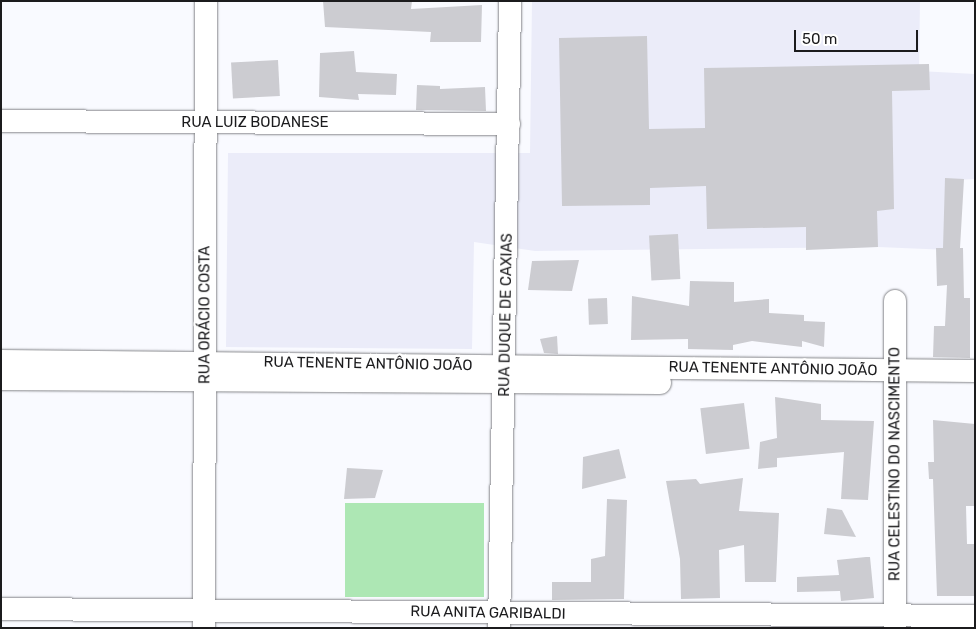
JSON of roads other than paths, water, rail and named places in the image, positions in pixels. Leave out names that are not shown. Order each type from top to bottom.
[{"type":"street","name":"RUA ORÁCIO COSTA","points":[[204,618],[206,1]]},
{"type":"street","name":"RUA DUQUE DE CAXIAS","points":[[499,621],[510,1]]},
{"type":"street","name":"RUA LUIZ BODANESE","points":[[1,120],[509,124]]},
{"type":"street","name":"RUA CELESTINO DO NASCIMENTO","points":[[895,301],[895,622]]},
{"type":"street","name":"RUA TENENTE ANTÔNIO JOÃO","points":[[1,361],[27,370],[896,378],[975,386]]},
{"type":"street","name":"RUA TENENTE ANTÔNIO JOÃO","points":[[1,379],[27,370]]},
{"type":"street","name":"RUA TENENTE ANTÔNIO JOÃO","points":[[896,378],[975,371]]},
{"type":"street","name":"RUA ANITA GARIBALDI","points":[[9,615],[95,618],[895,622],[975,616]]}]
